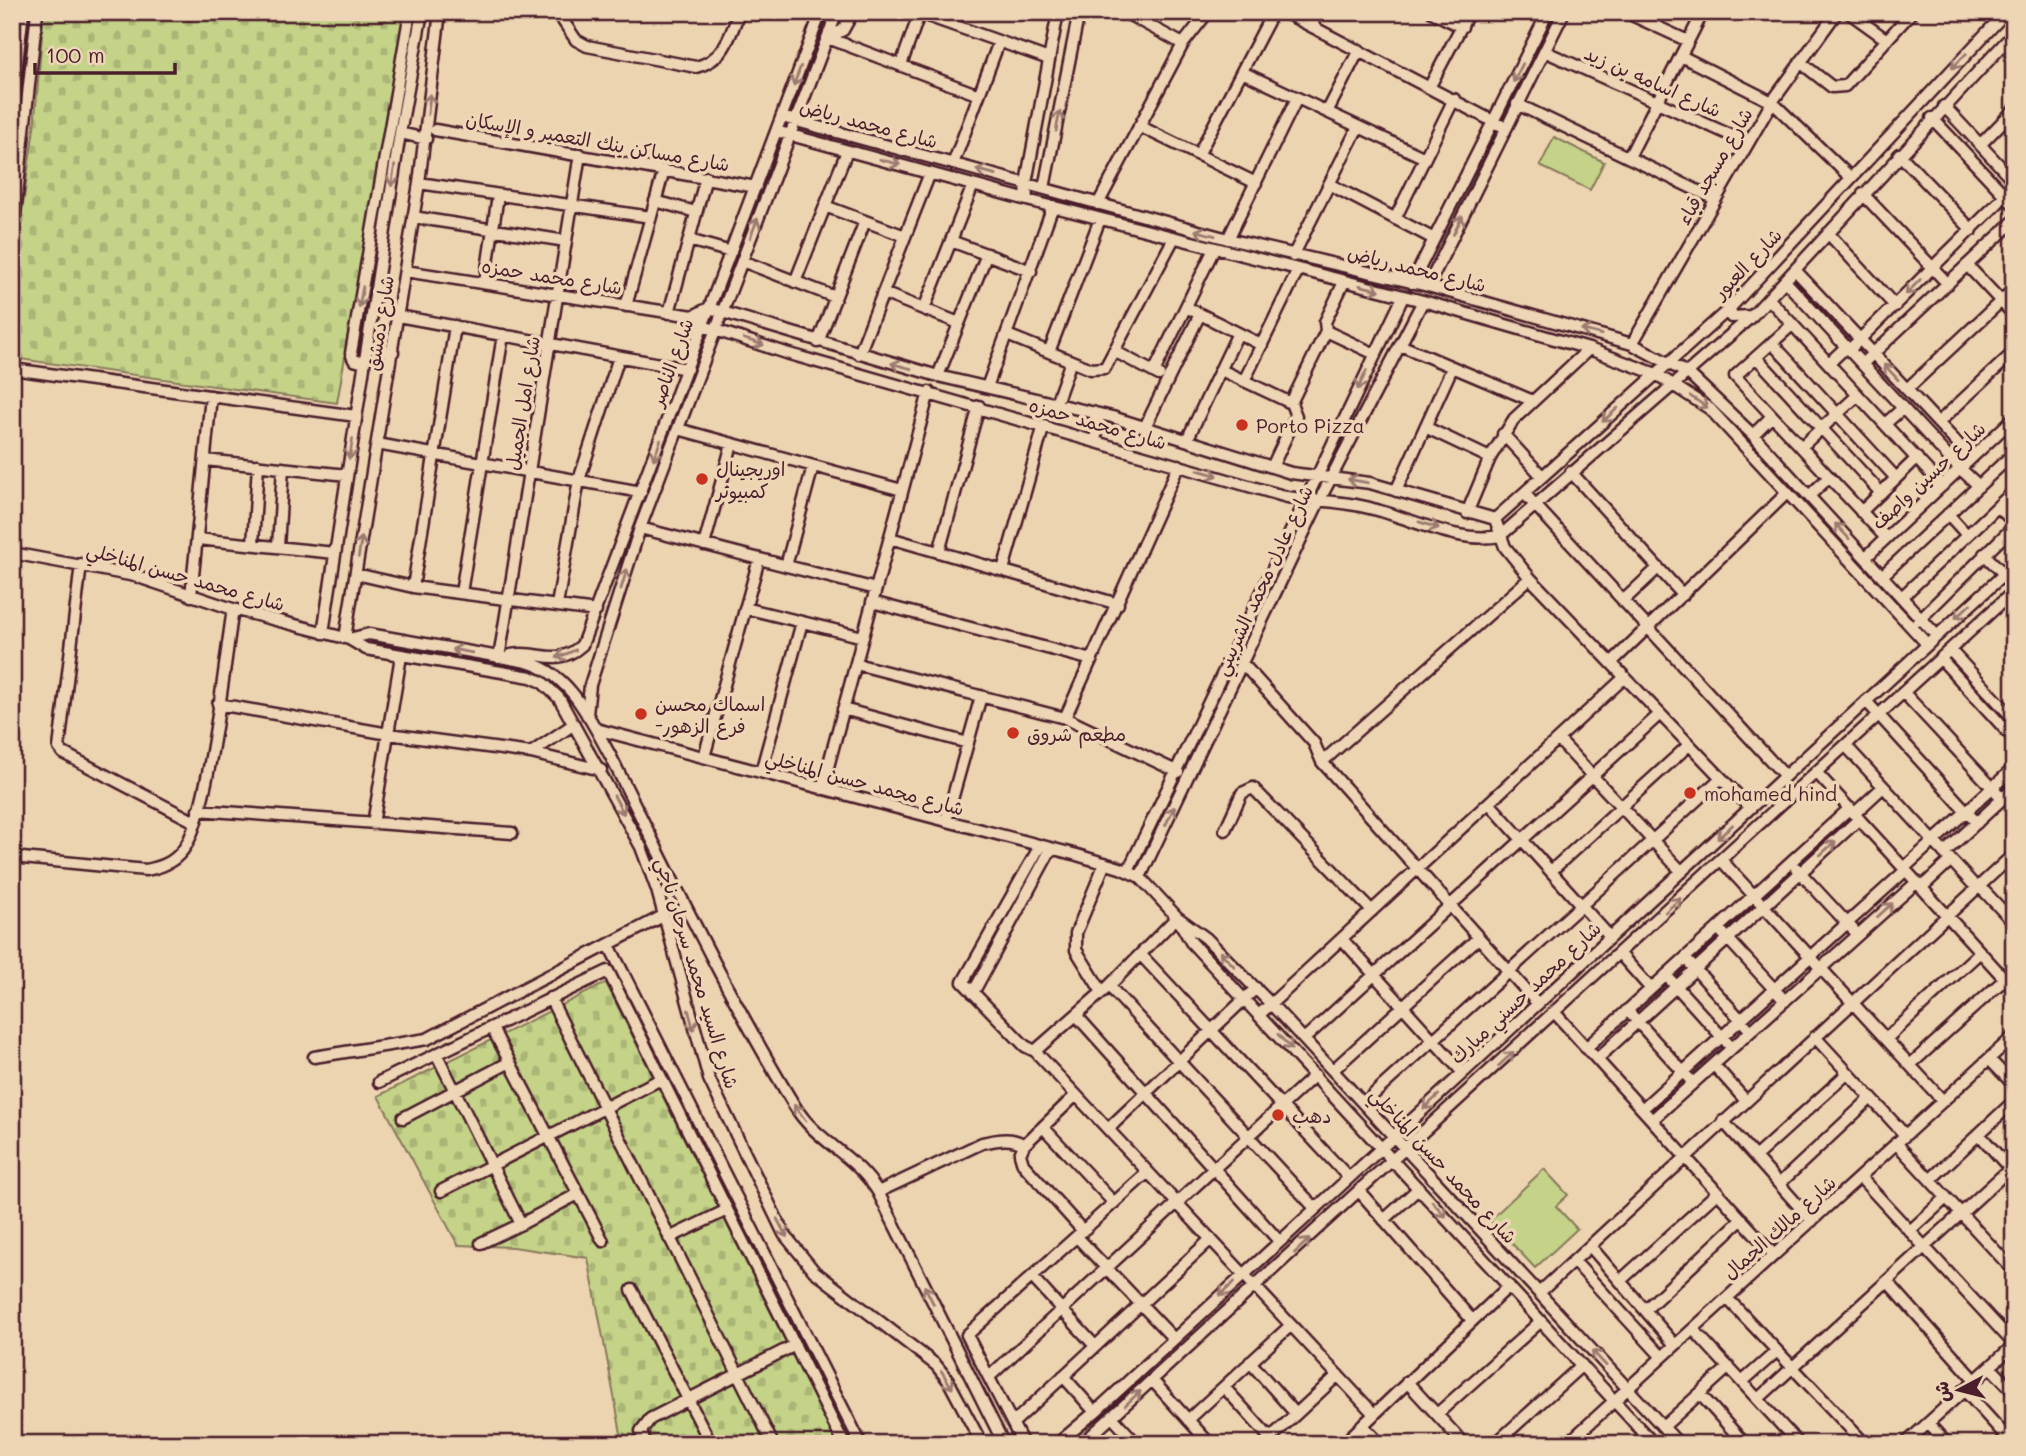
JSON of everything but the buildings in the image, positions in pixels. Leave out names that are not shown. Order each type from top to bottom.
[{"type":"main road","points":[[12,95],[15,44],[22,12]]},
{"type":"street","points":[[12,241],[37,12]]},
{"type":"street","points":[[364,363],[354,360],[351,353],[410,12]]},
{"type":"street","name":"شارع دمشق","points":[[323,633],[400,133],[422,12]]},
{"type":"street","name":"شارع دمشق","points":[[347,639],[426,139],[440,12]]},
{"type":"street","points":[[557,12],[576,40],[587,46],[696,67],[715,59],[722,52],[739,12]]},
{"type":"street","name":"شارع الناصر","points":[[501,658],[525,654],[550,659],[570,654],[582,645],[821,12]]},
{"type":"street","name":"شارع الناصر","points":[[587,715],[590,685],[640,528],[838,12]]},
{"type":"street","points":[[828,38],[843,30],[853,12]]},
{"type":"street","points":[[1027,200],[1026,183],[1058,12]]},
{"type":"street","points":[[1044,188],[1079,12]]},
{"type":"street","points":[[1124,12],[1183,44]]},
{"type":"street","points":[[1098,204],[1183,44],[1208,12]]},
{"type":"street","points":[[1198,155],[1273,12]]},
{"type":"street","points":[[1284,12],[1506,128]]},
{"type":"street","points":[[1312,12],[1314,27]]},
{"type":"street","points":[[1432,12],[1462,27]]},
{"type":"street","points":[[1430,86],[1469,12]]},
{"type":"street","points":[[1412,283],[1548,12]]},
{"type":"street","points":[[1428,286],[1563,12]]},
{"type":"street","points":[[1625,12],[1688,41]]},
{"type":"street","points":[[1629,157],[1703,12]]},
{"type":"street","name":"شارع مسجد قباء","points":[[1632,344],[1772,102],[1837,12]]},
{"type":"street","points":[[1848,12],[1887,40]]},
{"type":"street","points":[[1800,62],[1832,87],[1845,86],[1912,12]]},
{"type":"street","name":"شارع العبور","points":[[1495,519],[1730,308],[2006,12]]},
{"type":"street","points":[[901,65],[920,13],[1049,59]]},
{"type":"street","name":"شارع العبور","points":[[1500,536],[1571,472],[1689,374],[1752,316],[1932,118],[2014,33]]},
{"type":"street","points":[[828,38],[979,95]]},
{"type":"street","points":[[953,164],[999,42]]},
{"type":"street","points":[[1327,112],[1359,50]]},
{"type":"street","name":"شارع اسامه بن زيد","points":[[1544,51],[1748,143]]},
{"type":"street","points":[[1681,56],[1772,102],[1851,178]]},
{"type":"street","points":[[1242,72],[1425,158]]},
{"type":"street","points":[[1228,239],[1297,98]]},
{"type":"street","points":[[1395,219],[1454,99]]},
{"type":"street","points":[[1517,104],[1715,199]]},
{"type":"street","points":[[1829,363],[1860,340],[1972,230],[2014,184],[1944,106]]},
{"type":"street","points":[[1980,145],[2014,110]]},
{"type":"street","name":"شارع محمد رياض","points":[[782,117],[1288,255],[1428,286],[1632,344],[1671,362],[1689,374],[1753,435],[1937,636]]},
{"type":"street","points":[[1932,118],[2014,205]]},
{"type":"street","points":[[1139,126],[1255,183]]},
{"type":"street","points":[[1280,266],[1279,257],[1288,255],[1358,127]]},
{"type":"street","name":"شارع مساكن بنك التعمير و الإسكان","points":[[435,130],[756,187]]},
{"type":"street","name":"شارع محمد رياض","points":[[776,131],[1174,239],[1423,302],[1589,349],[1656,374],[1710,409],[1927,644]]},
{"type":"street","points":[[400,133],[426,139]]},
{"type":"street","points":[[795,282],[847,151]]},
{"type":"street","name":"شارع امل الجميل","points":[[501,658],[508,599],[580,154]]},
{"type":"street","points":[[1899,154],[1972,230]]},
{"type":"street","points":[[626,306],[664,170]]},
{"type":"street","points":[[859,354],[930,173]]},
{"type":"street","points":[[669,313],[706,177]]},
{"type":"street","points":[[419,183],[651,217]]},
{"type":"street","points":[[1329,184],[1434,239]]},
{"type":"street","points":[[924,309],[973,185]]},
{"type":"street","points":[[1863,194],[1948,284]]},
{"type":"street","points":[[485,283],[498,195]]},
{"type":"street","points":[[655,201],[696,212]]},
{"type":"street","points":[[825,206],[905,236]]},
{"type":"street","points":[[987,387],[1053,206]]},
{"type":"street","points":[[413,217],[566,241]]},
{"type":"street","points":[[1049,352],[1100,219]]},
{"type":"street","points":[[818,342],[865,221]]},
{"type":"street","points":[[1862,364],[2014,221]]},
{"type":"street","points":[[1828,233],[1895,306]]},
{"type":"street","points":[[1007,335],[1101,370],[1109,365],[1174,239]]},
{"type":"street","points":[[689,240],[731,252]]},
{"type":"street","points":[[951,241],[1031,271]]},
{"type":"street","points":[[1256,260],[1262,257],[1260,247]]},
{"type":"street","points":[[1154,372],[1214,249]]},
{"type":"street","points":[[369,251],[381,253]]},
{"type":"street","points":[[938,376],[986,254]]},
{"type":"street","points":[[742,261],[835,298]]},
{"type":"street","points":[[1967,265],[2014,315]]},
{"type":"street","points":[[1244,381],[1298,270]]},
{"type":"street","points":[[1795,270],[1971,458]]},
{"type":"street","name":"شارع محمد حمزه","points":[[405,271],[693,316],[704,326],[786,353],[1179,465],[1304,499],[1373,509],[1463,536],[1478,539],[1500,536]]},
{"type":"street","points":[[1785,281],[1952,461],[1962,467],[1979,485]]},
{"type":"street","points":[[1291,403],[1326,331],[1325,321],[1344,282]]},
{"type":"street","points":[[1907,389],[2014,289]]},
{"type":"street","points":[[883,293],[959,323]]},
{"type":"street","name":"شارع عادل محمد الشربيني","points":[[1128,871],[1178,772],[1304,499],[1403,297]]},
{"type":"street","points":[[1769,299],[1942,485]]},
{"type":"street","name":"شارع عادل محمد الشربيني","points":[[1140,877],[1318,501],[1423,302]]},
{"type":"street","points":[[1186,307],[1262,345]]},
{"type":"street","points":[[693,316],[709,308]]},
{"type":"street","name":"شارع محمد حمزه","points":[[709,308],[938,376],[1093,412],[1272,467],[1315,477],[1357,480],[1466,513],[1495,519]]},
{"type":"street","points":[[1730,308],[1731,317],[1752,316]]},
{"type":"street","points":[[1145,427],[1200,314]]},
{"type":"street","points":[[398,316],[687,369]]},
{"type":"street","points":[[1793,324],[1735,376],[1886,538]]},
{"type":"street","points":[[413,587],[455,326]]},
{"type":"street","points":[[1326,331],[1375,354]]},
{"type":"street","points":[[1186,440],[1238,333]]},
{"type":"street","points":[[786,353],[792,334]]},
{"type":"street","points":[[461,593],[503,335]]},
{"type":"street","points":[[1772,343],[1896,478]]},
{"type":"street","points":[[1400,345],[1533,401]]},
{"type":"street","points":[[367,347],[393,352]]},
{"type":"street","points":[[1466,513],[1503,434],[1533,401],[1589,349]]},
{"type":"street","points":[[1116,352],[1168,380]]},
{"type":"street","points":[[1938,423],[2014,352]]},
{"type":"street","points":[[557,605],[579,480],[620,357]]},
{"type":"street","points":[[1756,357],[1881,493]]},
{"type":"street","points":[[1056,403],[1071,361]]},
{"type":"street","points":[[1396,491],[1452,368]]},
{"type":"street","points":[[12,369],[356,416]]},
{"type":"street","points":[[1221,370],[1291,403],[1296,416],[1272,467]]},
{"type":"street","points":[[822,789],[929,392]]},
{"type":"street","points":[[1801,447],[1858,395]]},
{"type":"street","points":[[191,596],[211,396]]},
{"type":"street","points":[[939,552],[979,406]]},
{"type":"street","points":[[1885,424],[1903,408]]},
{"type":"street","points":[[1093,412],[1100,426],[1094,440]]},
{"type":"street","points":[[1753,435],[1772,416]]},
{"type":"street","name":"شارع حسين واصف","points":[[1866,557],[2014,418]]},
{"type":"street","points":[[1003,570],[1044,425]]},
{"type":"street","points":[[1426,427],[1490,458]]},
{"type":"street","points":[[678,429],[902,490]]},
{"type":"street","points":[[1503,434],[1542,476]]},
{"type":"street","points":[[377,444],[641,492]]},
{"type":"street","points":[[704,545],[732,444]]},
{"type":"street","points":[[1884,575],[2013,455]]},
{"type":"street","points":[[1861,512],[1917,458]]},
{"type":"street","points":[[205,460],[347,475]]},
{"type":"street","points":[[253,544],[258,465]]},
{"type":"street","points":[[1065,718],[1179,465]]},
{"type":"street","points":[[786,566],[813,466]]},
{"type":"street","points":[[278,547],[283,468]]},
{"type":"street","points":[[1571,472],[1683,595]]},
{"type":"street","points":[[1809,496],[1829,477]]},
{"type":"street","points":[[1903,596],[2014,491]]},
{"type":"street","points":[[1524,493],[1785,776]]},
{"type":"street","points":[[1611,663],[1787,493]]},
{"type":"street","points":[[1909,623],[1918,621],[1920,616],[2014,525],[1998,506]]},
{"type":"street","points":[[1948,514],[1967,535]]},
{"type":"street","points":[[1495,519],[1511,557],[1750,808]]},
{"type":"street","points":[[640,528],[876,589]]},
{"type":"street","points":[[197,538],[335,553]]},
{"type":"street","points":[[890,538],[1118,604]]},
{"type":"street","name":"شارع محمد حسن المناخلي","points":[[12,553],[135,576],[233,609],[347,639],[366,649],[531,677],[551,689],[574,724]]},
{"type":"street","points":[[1984,554],[2004,574]]},
{"type":"street","points":[[704,757],[759,559]]},
{"type":"street","points":[[81,564],[59,748],[63,753],[195,822]]},
{"type":"street","name":"شارع محمد حسني مبارك","points":[[1057,1444],[1096,1412],[2014,565]]},
{"type":"street","points":[[1623,601],[1658,568]]},
{"type":"street","points":[[356,574],[413,587],[596,611]]},
{"type":"street","points":[[1322,762],[1530,578]]},
{"type":"street","name":"شارع محمد حسني مبارك","points":[[1083,1444],[2014,592]]},
{"type":"street","points":[[873,602],[1092,660]]},
{"type":"street","points":[[746,608],[863,638]]},
{"type":"street","points":[[12,857],[146,870],[160,867],[184,850],[198,810],[233,609]]},
{"type":"street","points":[[349,618],[369,634]]},
{"type":"street","points":[[761,772],[802,622]]},
{"type":"street","name":"شارع محمد حسن المناخلي","points":[[347,639],[369,634],[531,662],[562,680],[596,729],[1105,863],[1140,877],[1177,917],[1199,932],[1256,988],[1679,1444]]},
{"type":"street","points":[[437,662],[439,647]]},
{"type":"street","points":[[1950,650],[2014,719]]},
{"type":"street","points":[[373,824],[401,656]]},
{"type":"street","points":[[1941,659],[2014,739]]},
{"type":"street","points":[[856,664],[1065,718],[1178,772]]},
{"type":"street","points":[[1243,664],[1314,743],[1322,762],[1538,1004]]},
{"type":"street","points":[[1260,1014],[1625,677]]},
{"type":"street","points":[[1904,693],[2003,799]]},
{"type":"street","points":[[946,821],[981,696]]},
{"type":"street","points":[[1866,701],[1977,823]]},
{"type":"street","points":[[218,704],[389,734],[531,753],[601,770]]},
{"type":"street","points":[[844,709],[968,743]]},
{"type":"street","points":[[1304,1039],[1660,714]]},
{"type":"street","points":[[531,753],[574,724]]},
{"type":"street","name":"شارع السيد محمد سرحان ناجي","points":[[574,724],[641,847],[709,1079],[784,1234],[814,1271],[936,1364],[948,1380],[982,1444]]},
{"type":"street","name":"شارع السيد محمد سرحان ناجي","points":[[596,729],[793,1105],[819,1136],[856,1163],[878,1192],[1004,1444]]},
{"type":"street","points":[[1197,730],[1208,736]]},
{"type":"street","points":[[1558,739],[1682,872]]},
{"type":"street","points":[[1550,872],[1689,745]]},
{"type":"street","points":[[1847,747],[1933,842],[2014,923]]},
{"type":"street","points":[[1642,1109],[2014,768]]},
{"type":"street","points":[[1817,773],[2014,989]]},
{"type":"street","points":[[1364,1103],[1721,778]]},
{"type":"street","points":[[1597,1059],[1800,873],[1883,787]]},
{"type":"street","points":[[1225,830],[1242,793],[1253,788],[1372,911]]},
{"type":"street","points":[[1652,1120],[1858,935],[1919,884],[2014,788]]},
{"type":"street","points":[[1489,803],[1610,937]]},
{"type":"street","points":[[198,810],[512,833]]},
{"type":"street","points":[[1586,1048],[1791,862],[1855,813]]},
{"type":"street","points":[[1040,846],[963,982],[1025,1046],[1035,1051],[1374,1414]]},
{"type":"street","points":[[973,993],[1051,849]]},
{"type":"street","points":[[1539,1293],[2014,854]]},
{"type":"street","points":[[1722,860],[1943,1101]]},
{"type":"street","points":[[1791,862],[1858,935]]},
{"type":"street","points":[[1105,863],[1076,933],[1076,950],[1105,989],[1178,1061],[1315,1208]]},
{"type":"street","points":[[653,881],[669,872]]},
{"type":"street","points":[[314,1057],[427,1040],[663,916]]},
{"type":"street","points":[[1001,916],[1011,921]]},
{"type":"street","points":[[1035,1051],[1105,989],[1177,917]]},
{"type":"street","name":"شارع محمد حسن المناخلي","points":[[1177,917],[1191,942],[1654,1444]]},
{"type":"street","points":[[1718,928],[1784,1001]]},
{"type":"street","points":[[1333,1070],[1478,938]]},
{"type":"street","points":[[1342,939],[1463,1073]]},
{"type":"street","points":[[609,945],[861,1444]]},
{"type":"street","points":[[1886,1039],[1980,952]]},
{"type":"street","points":[[1620,954],[1651,989]]},
{"type":"street","points":[[1141,955],[1349,1178]]},
{"type":"street","points":[[1591,956],[1604,969]]},
{"type":"street","points":[[1685,958],[1751,1031]]},
{"type":"street","points":[[379,1082],[608,971],[844,1444]]},
{"type":"street","points":[[1666,975],[1732,1048]]},
{"type":"street","points":[[1910,1066],[2005,979]]},
{"type":"street","points":[[1108,1129],[1256,988]]},
{"type":"street","points":[[550,998],[773,1444]]},
{"type":"street","points":[[1627,1010],[1693,1083]]},
{"type":"street","points":[[1555,1013],[1774,1255]]},
{"type":"street","points":[[1076,1015],[1279,1241]]},
{"type":"street","points":[[492,1028],[603,1241]]},
{"type":"street","name":"شارع مالك الجمال","points":[[1567,1444],[2014,1036]]},
{"type":"street","points":[[1815,1037],[1906,1135]]},
{"type":"street","points":[[437,1055],[521,1224]]},
{"type":"street","points":[[1989,1059],[2014,1085]]},
{"type":"street","points":[[402,1118],[510,1062]]},
{"type":"street","points":[[1714,1065],[1746,1101]]},
{"type":"street","points":[[1755,1157],[1848,1073]]},
{"type":"street","points":[[989,1377],[1315,1074]]},
{"type":"street","points":[[441,1191],[661,1079]]},
{"type":"street","points":[[1076,1095],[1024,1144],[1020,1154],[1023,1164],[1107,1268],[1174,1339]]},
{"type":"street","points":[[1779,1184],[1871,1098]]},
{"type":"street","points":[[1930,1180],[2014,1101]]},
{"type":"street","points":[[1723,1121],[1812,1221]]},
{"type":"street","points":[[1043,1127],[1114,1203]]},
{"type":"street","points":[[1758,1399],[2012,1167],[1979,1134]]},
{"type":"street","points":[[878,1192],[982,1143],[999,1139],[1018,1140],[1024,1144]]},
{"type":"street","points":[[1896,1143],[2014,1271]]},
{"type":"street","points":[[1023,1444],[967,1335],[1148,1172]]},
{"type":"street","points":[[1860,1177],[2014,1344],[1905,1444]]},
{"type":"street","points":[[1384,1220],[1419,1188]]},
{"type":"street","points":[[1360,1192],[1472,1320]]},
{"type":"street","points":[[1620,1281],[1718,1192]]},
{"type":"street","points":[[481,1243],[578,1194]]},
{"type":"street","points":[[1910,1231],[1946,1198]]},
{"type":"street","points":[[669,1238],[727,1210]]},
{"type":"street","points":[[1644,1310],[1742,1219]]},
{"type":"street","points":[[1013,1423],[1211,1239]]},
{"type":"street","points":[[1590,1246],[1675,1345]]},
{"type":"street","points":[[1574,1261],[1662,1357]]},
{"type":"street","points":[[1032,1277],[1095,1346]]},
{"type":"street","points":[[1887,1281],[1975,1380]]},
{"type":"street","points":[[1343,1444],[1509,1286]]},
{"type":"street","points":[[632,1290],[711,1444]]},
{"type":"street","points":[[1727,1298],[1865,1444]]},
{"type":"street","points":[[1437,1415],[1541,1321]]},
{"type":"street","points":[[1188,1420],[1291,1325]]},
{"type":"street","points":[[1693,1328],[1799,1444]]},
{"type":"street","points":[[645,1444],[641,1436],[644,1425],[737,1373],[795,1345]]},
{"type":"street","points":[[1742,1382],[1777,1350]]},
{"type":"street","points":[[1250,1362],[1296,1414]]},
{"type":"street","points":[[1495,1444],[1582,1365]]},
{"type":"street","points":[[1664,1427],[1729,1367]]},
{"type":"street","points":[[1990,1367],[2014,1392]]},
{"type":"street","points":[[1224,1387],[1267,1441],[1338,1375]]},
{"type":"street","points":[[1063,1376],[1096,1412]]},
{"type":"street","points":[[1152,1380],[1210,1444]]},
{"type":"street","points":[[1407,1382],[1464,1444]]},
{"type":"street","points":[[1964,1390],[2013,1444]]},
{"type":"street","points":[[822,1399],[834,1392]]},
{"type":"street","points":[[1700,1394],[1745,1444]]},
{"type":"street","points":[[1112,1417],[1137,1444]]},
{"type":"street","points":[[1928,1423],[1947,1444]]},
{"type":"street","points":[[1362,1425],[1380,1444]]},
{"type":"street","points":[[1581,1431],[1592,1444]]},
{"type":"green space","points":[[44,12],[405,12],[337,403],[12,358],[12,281],[34,128]]},
{"type":"green space","points":[[1554,137],[1604,162],[1590,190],[1540,166]]},
{"type":"green space","points":[[606,983],[837,1444],[623,1444],[588,1258],[513,1247],[458,1245],[378,1096]]},
{"type":"green space","points":[[1544,1169],[1568,1195],[1556,1206],[1577,1229],[1535,1268],[1490,1220]]},
{"type":"place","name":"Porto Pizza","points":[[1242,425]]},
{"type":"place","name":"اوريجينال كمبيوتر","points":[[702,479]]},
{"type":"place","name":"اسماك محسن -فرع الزهور","points":[[641,714]]},
{"type":"place","name":"مطعم شروق","points":[[1013,733]]},
{"type":"place","name":"mohamed hind","points":[[1690,793]]},
{"type":"place","name":"دهب","points":[[1278,1115]]}]
